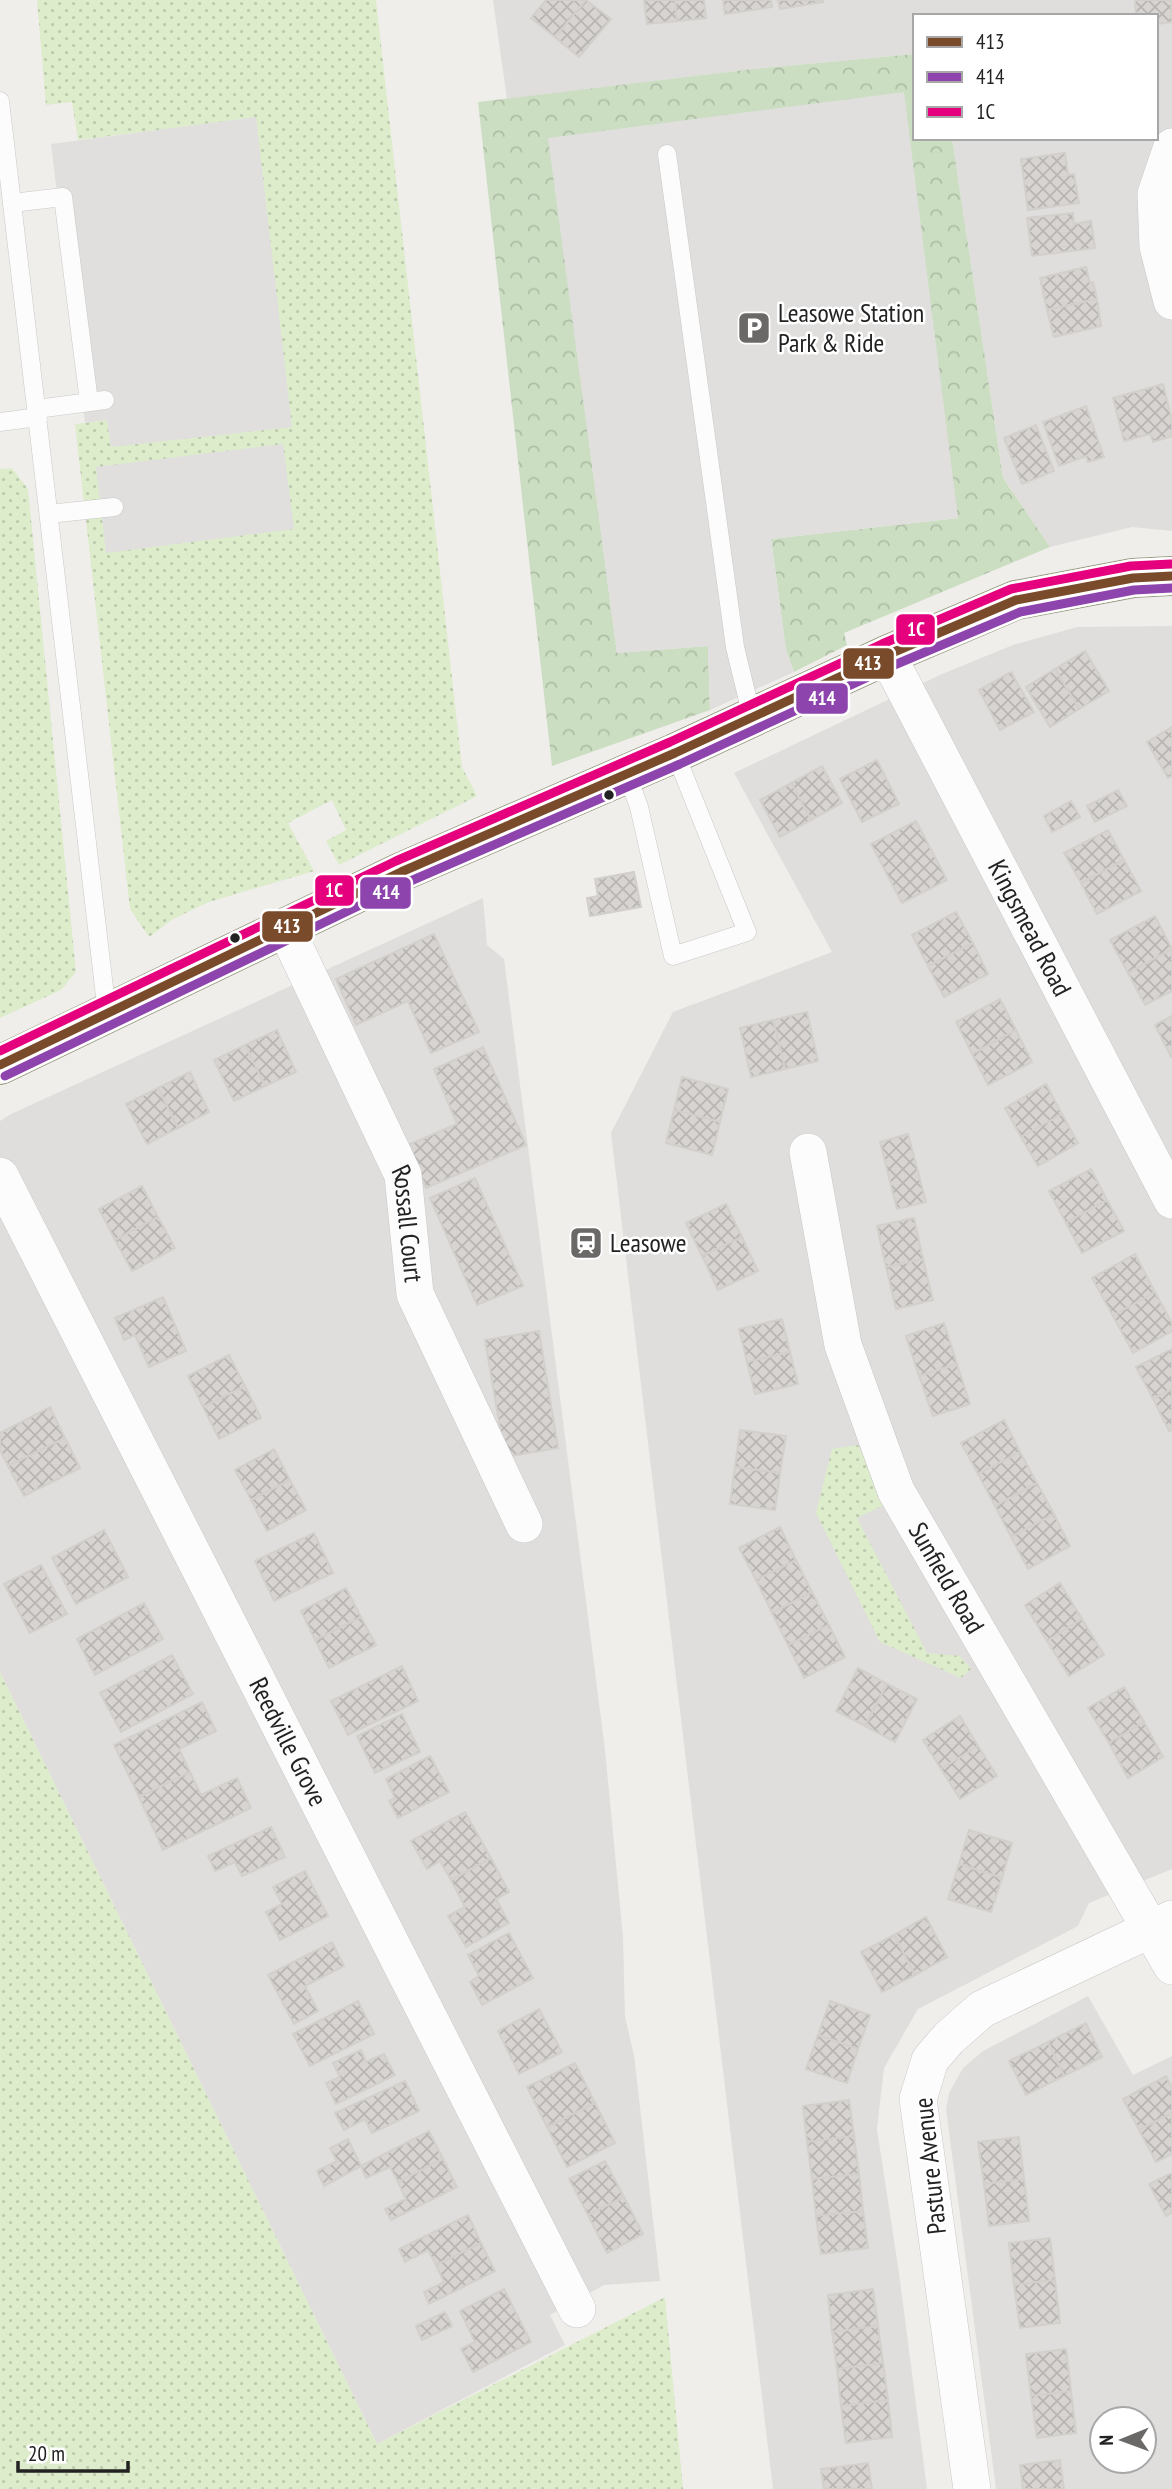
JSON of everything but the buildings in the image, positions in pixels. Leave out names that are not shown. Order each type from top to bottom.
[{"type":"street","points":[[1172,146],[1158,246],[1172,301]]},
{"type":"street","points":[[0,1065],[401,872],[1016,600],[1133,578],[1172,576]]},
{"type":"street","name":"Kingsmead Road","points":[[887,655],[1172,1200]]},
{"type":"street","name":"Rossall Court","points":[[285,927],[403,1175],[415,1294],[524,1524]]},
{"type":"street","name":"Sunfield Road","points":[[808,1152],[843,1345],[896,1491],[1162,1925],[1172,1966]]},
{"type":"street","name":"Reedville Grove","points":[[0,1176],[576,2309]]},
{"type":"street","name":"Pasture Avenue","points":[[972,2489],[918,2099],[930,2060],[982,2009],[1162,1925]]},
{"type":"lane","points":[[0,101],[107,1013]]},
{"type":"lane","points":[[667,154],[735,647],[752,718]]},
{"type":"lane","points":[[0,422],[97,401],[63,197],[12,203]]},
{"type":"lane","points":[[49,514],[114,507]]},
{"type":"lane","points":[[627,774],[639,807],[673,956],[747,932],[675,753]]},
{"type":"shaded area","points":[[493,0],[1172,0],[1172,531],[1132,527],[1050,547],[1003,478],[952,140],[1158,140],[1158,14],[913,14],[913,54],[753,69],[507,99]]},
{"type":"shaded area","name":"Leasowe Station Park & Ride","points":[[904,92],[958,518],[771,539],[786,650],[794,672],[710,710],[708,646],[617,653],[548,138]]},
{"type":"shaded area","points":[[256,117],[292,427],[111,447],[107,420],[85,423],[51,144]]},
{"type":"shaded area","points":[[283,444],[294,529],[106,553],[96,467]]},
{"type":"shaded area","points":[[1172,626],[1172,1869],[1089,1903],[1078,1926],[918,2009],[884,2068],[877,2129],[927,2489],[773,2489],[611,1133],[673,1012],[832,952],[734,773],[942,674],[1013,645],[1077,627]]},
{"type":"shaded area","points":[[483,898],[487,945],[504,959],[605,1750],[623,1937],[625,2017],[634,2055],[660,2281],[604,2285],[550,2315],[565,2345],[377,2444],[0,1672],[0,1121]]},
{"type":"shaded area","points":[[1088,1996],[1133,2075],[1172,2056],[1172,2489],[996,2489],[946,2109],[949,2093],[963,2068],[983,2051]]},
{"type":"green space","points":[[37,0],[376,0],[462,767],[477,796],[339,865],[326,841],[346,830],[332,800],[288,823],[314,871],[209,902],[173,919],[149,937],[130,909],[75,424],[107,420],[111,446],[256,118],[78,140],[72,102],[46,105]]},
{"type":"green space","points":[[913,54],[913,140],[952,140],[1003,478],[1050,547],[844,633],[847,645],[794,672],[786,650],[771,539],[958,518],[549,138],[617,653],[708,646],[710,710],[552,766],[478,102],[753,69]]},
{"type":"green space","points":[[12,468],[28,489],[76,972],[61,990],[0,1018],[0,469]]},
{"type":"green space","points":[[858,1445],[886,1504],[857,1518],[927,1653],[960,1656],[971,1669],[961,1678],[880,1642],[816,1513],[832,1449]]},
{"type":"green space","points":[[0,1672],[377,2444],[665,2297],[683,2489],[0,2489]]},
{"type":"transit line","name":"1C","points":[[0,1051],[396,861],[1011,589],[1131,566],[1171,564]]},
{"type":"transit line","name":"413","points":[[0,1065],[401,872],[1016,600],[1133,578],[1172,576]]},
{"type":"transit line","name":"414","points":[[5,1076],[406,883],[680,764],[892,666],[1020,612],[1134,590],[1172,588]]},
{"type":"place","name":"Leasowe Station Park & Ride","points":[[754,328]]},
{"type":"place","name":"Leasowe","points":[[586,1243]]}]
